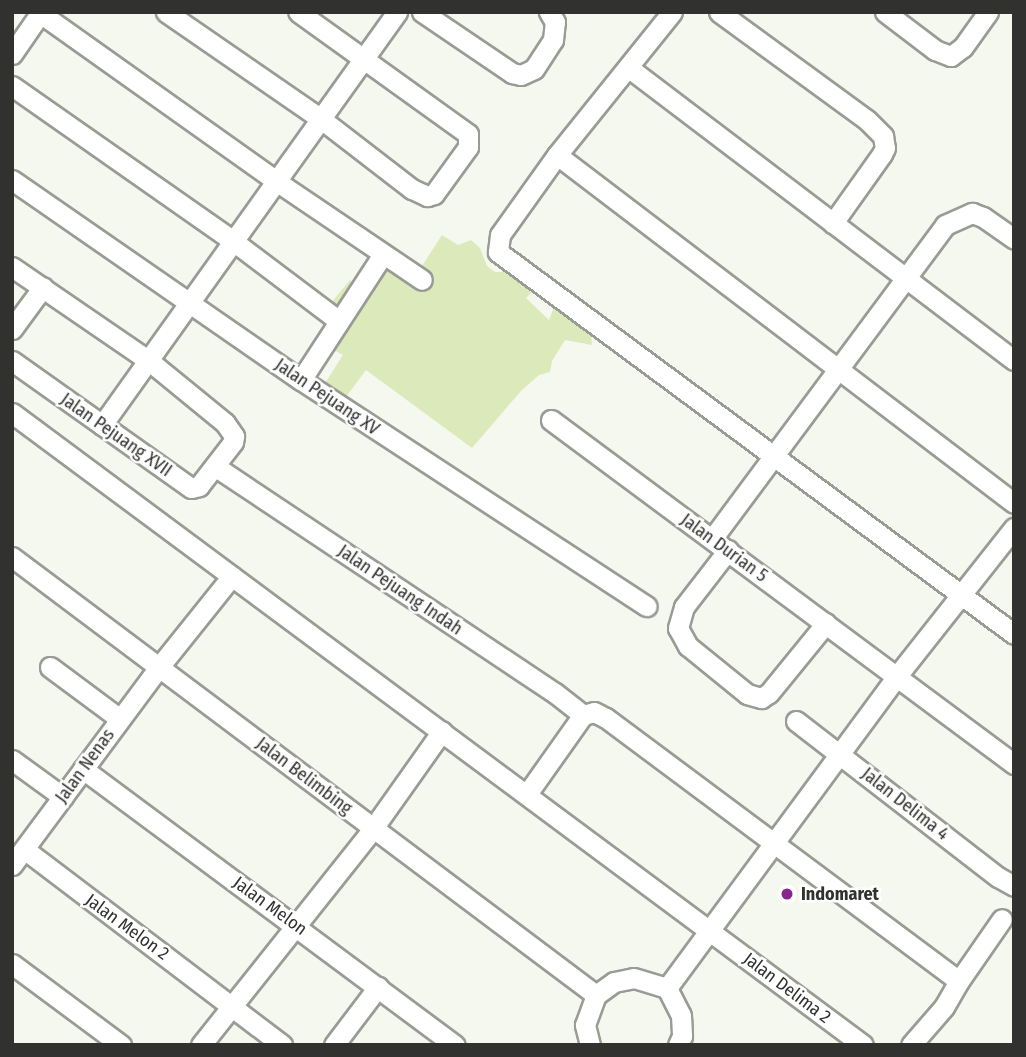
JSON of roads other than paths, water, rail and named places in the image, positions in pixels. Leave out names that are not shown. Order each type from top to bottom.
[{"type":"street","points":[[166,12],[321,119],[419,193],[434,194],[468,147],[468,134],[298,12]]},
{"type":"street","points":[[102,425],[397,12]]},
{"type":"street","points":[[422,12],[512,74],[521,75],[534,69],[553,40],[555,22],[549,12]]},
{"type":"street","points":[[672,12],[557,155],[500,235],[498,251],[1014,634]]},
{"type":"street","points":[[719,12],[867,120],[883,136],[882,154],[833,223]]},
{"type":"street","points":[[885,12],[935,50],[951,56],[963,47],[988,12]]},
{"type":"street","points":[[12,54],[41,13],[276,181],[422,280]]},
{"type":"street","points":[[629,68],[1014,360]]},
{"type":"street","points":[[12,86],[233,241],[339,321]]},
{"type":"street","points":[[557,155],[1014,503]]},
{"type":"street","name":"Jalan Pejuang XV","points":[[12,180],[300,380],[647,606]]},
{"type":"street","points":[[826,623],[769,693],[761,698],[747,694],[688,646],[678,628],[684,607],[775,454],[945,225],[962,215],[972,213],[983,217],[1014,239]]},
{"type":"street","points":[[300,380],[383,254]]},
{"type":"street","points":[[12,267],[148,360],[231,430],[233,442],[216,467]]},
{"type":"street","points":[[12,329],[43,287]]},
{"type":"street","name":"Jalan Pejuang XVII","points":[[12,361],[191,488],[198,488],[216,467]]},
{"type":"street","name":"Jalan Delima 2","points":[[14,417],[863,1045]]},
{"type":"street","name":"Jalan Durian 5","points":[[551,420],[1014,764]]},
{"type":"street","name":"Jalan Pejuang Indah","points":[[216,467],[555,693],[583,715]]},
{"type":"street","points":[[667,988],[897,676],[1014,528]]},
{"type":"street","name":"Jalan Belimbing","points":[[12,557],[596,995]]},
{"type":"street","name":"Jalan Nenas","points":[[18,857],[159,667],[232,576]]},
{"type":"street","points":[[50,667],[120,719]]},
{"type":"street","points":[[527,794],[583,715],[594,712],[614,724],[959,981]]},
{"type":"street","name":"Jalan Delima 4","points":[[796,721],[841,753],[998,877],[1014,886]]},
{"type":"street","points":[[201,1045],[231,1004],[298,926],[373,828],[442,731]]},
{"type":"street","points":[[12,761],[63,797]]},
{"type":"street","name":"Jalan Melon","points":[[83,769],[455,1045]]},
{"type":"street","name":"Jalan Melon 2","points":[[18,857],[231,1004],[259,1037],[282,1045]]},
{"type":"street","points":[[911,1045],[944,1007],[1002,919]]},
{"type":"street","points":[[12,964],[121,1045]]},
{"type":"street","points":[[590,1045],[586,1025],[596,995],[614,982],[634,978],[667,988],[681,1015],[682,1036],[678,1045]]},
{"type":"street","points":[[334,1045],[378,987]]},
{"type":"place","name":"Indomaret","points":[[787,894]]}]
